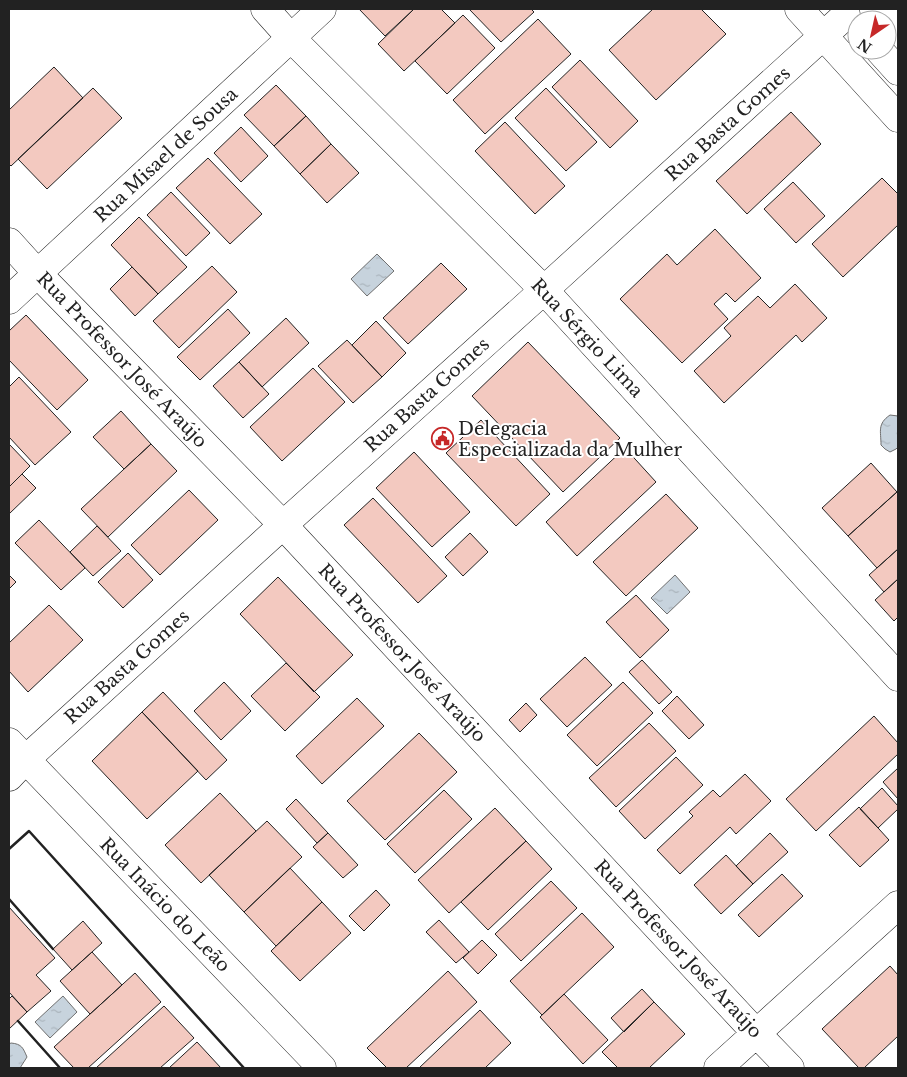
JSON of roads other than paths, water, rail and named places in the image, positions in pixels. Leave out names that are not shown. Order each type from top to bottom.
[{"type":"street","name":"Rua Sérgio Lima","points":[[265,9],[291,38],[544,290],[898,676]]},
{"type":"street","name":"Rua Misael de Sousa","points":[[9,300],[322,9]]},
{"type":"street","points":[[799,9],[898,118]]},
{"type":"street","name":"Rua Basta Gomes","points":[[14,760],[283,525],[847,17]]},
{"type":"street","points":[[888,60],[898,71]]},
{"type":"street","name":"Rua Professor José Araújo","points":[[9,242],[283,525],[790,1068]]},
{"type":"street","name":"Rua Inácio do Leão","points":[[14,760],[322,1068]]},
{"type":"street","points":[[718,1068],[898,905]]},
{"type":"water","points":[[377,254],[394,271],[367,296],[351,279]]},
{"type":"water","points":[[890,415],[898,416],[898,447],[890,452],[881,445],[880,432],[881,425]]},
{"type":"water","points":[[675,575],[690,592],[667,614],[651,598]]},
{"type":"water","points":[[63,996],[77,1012],[50,1038],[35,1022]]},
{"type":"water","points":[[9,1044],[22,1047],[27,1057],[20,1068],[9,1068]]},
{"type":"place","name":"Delegacia Especializada da Mulher","points":[[442,439]]}]
